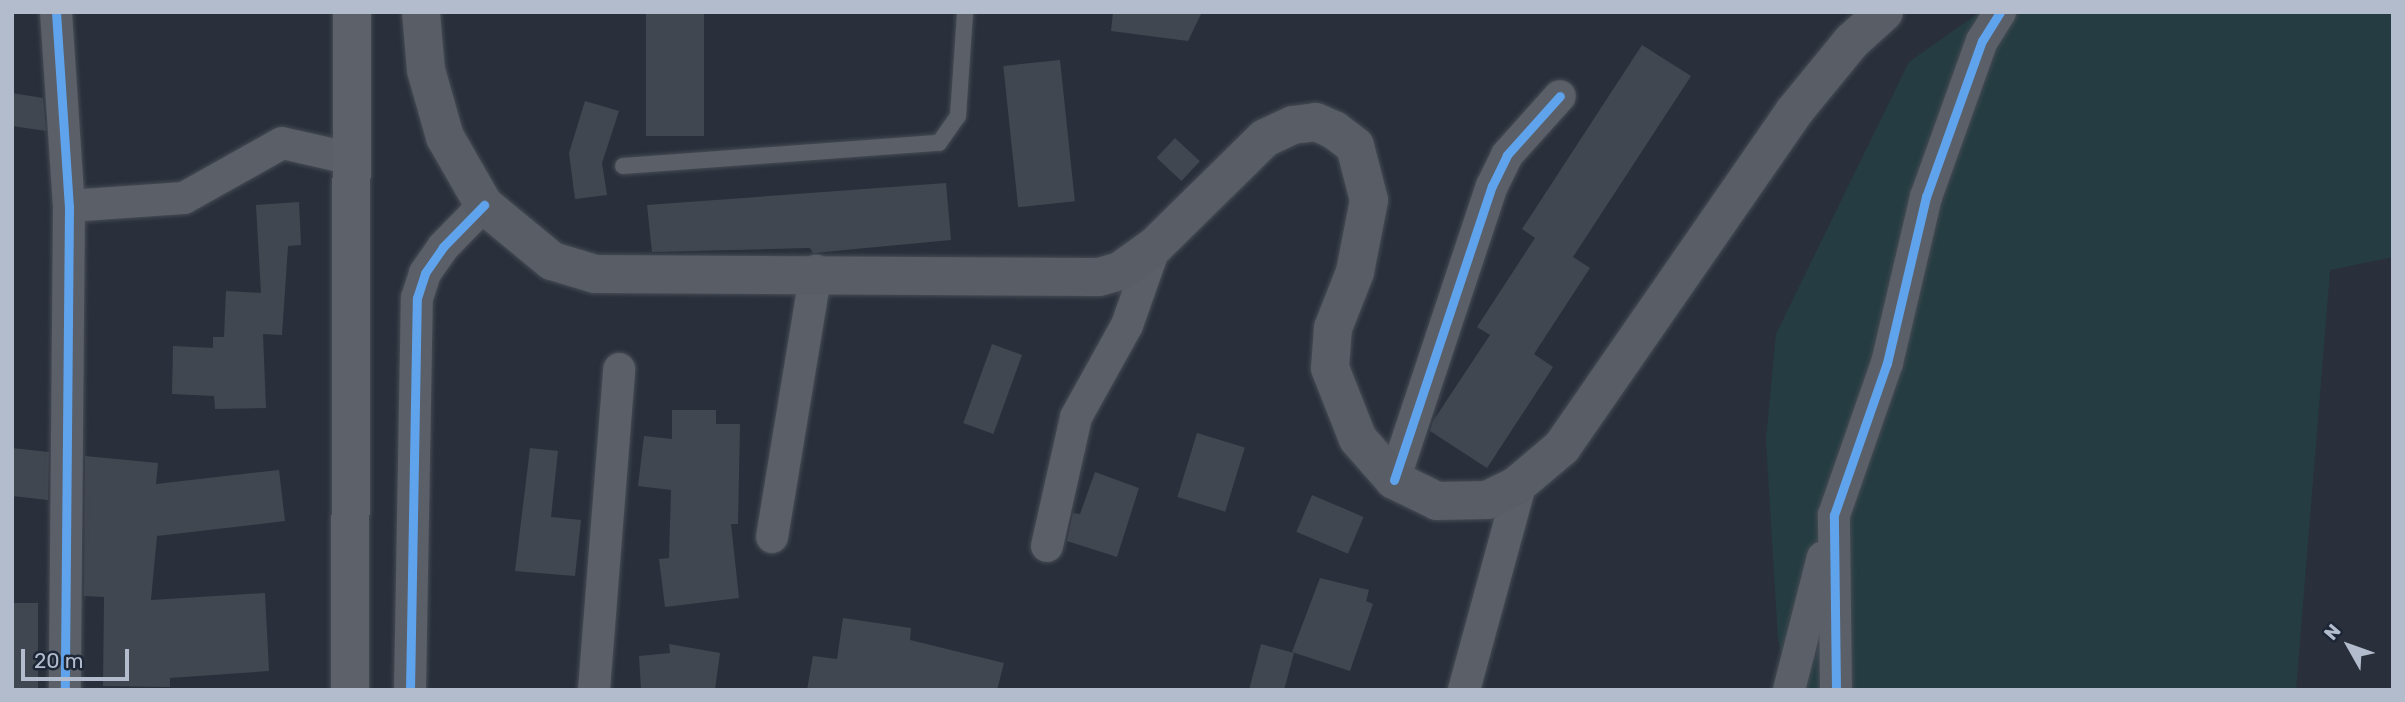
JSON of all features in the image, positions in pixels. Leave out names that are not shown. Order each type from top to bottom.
[{"type":"main road","points":[[350,690],[352,12]]},
{"type":"main road","points":[[421,12],[426,70],[445,137],[484,205],[552,261],[595,274],[816,271],[1099,277],[1120,271],[1155,246],[1265,138],[1293,125],[1316,122],[1355,146],[1369,200],[1355,272],[1333,328],[1330,368],[1358,439],[1394,480],[1437,501],[1487,500],[1521,481],[1562,447],[1793,113],[1852,41],[1884,12]]},
{"type":"street","points":[[56,12],[69,206],[65,690]]},
{"type":"street","points":[[1789,690],[1834,515],[1887,363],[1926,197],[1982,41],[2000,12]]},
{"type":"street","points":[[1394,480],[1492,186],[1507,155],[1560,96]]},
{"type":"street","points":[[69,206],[184,198],[282,143],[353,159]]},
{"type":"street","points":[[410,690],[417,298],[425,273],[443,247],[484,205]]},
{"type":"street","points":[[1046,546],[1076,417],[1127,325],[1155,246]]},
{"type":"street","points":[[772,537],[816,271]]},
{"type":"street","points":[[594,690],[620,369]]},
{"type":"street","points":[[1464,690],[1521,481]]},
{"type":"street","points":[[1834,515],[1836,690]]},
{"type":"lane","points":[[623,166],[939,143],[958,116],[965,12]]},
{"type":"green space","points":[[1980,12],[2393,12],[2393,257],[2330,270],[2296,690],[1791,690],[1778,639],[1766,440],[1776,334],[1909,62]]},
{"type":"building","points":[[646,12],[704,12],[704,136],[646,136]]},
{"type":"building","points":[[1113,12],[1202,12],[1188,41],[1111,31]]},
{"type":"building","points":[[1642,45],[1691,76],[1573,257],[1590,268],[1534,354],[1553,367],[1487,468],[1430,431],[1433,421],[1490,335],[1477,327],[1535,238],[1522,229]]},
{"type":"building","points":[[1060,60],[1075,201],[1018,207],[1003,66]]},
{"type":"building","points":[[12,93],[43,98],[46,131],[12,126]]},
{"type":"building","points":[[585,101],[619,111],[602,163],[607,195],[575,199],[569,153]]},
{"type":"building","points":[[1175,138],[1200,161],[1181,181],[1157,158]]},
{"type":"building","points":[[946,183],[951,240],[813,253],[810,248],[652,252],[647,205]]},
{"type":"building","points":[[299,202],[301,245],[288,246],[282,335],[263,334],[266,408],[215,409],[214,396],[172,394],[173,346],[213,348],[213,337],[224,337],[226,291],[261,293],[256,205]]},
{"type":"building","points":[[992,344],[1022,355],[993,434],[963,423]]},
{"type":"building","points":[[672,410],[716,410],[716,424],[740,424],[738,524],[731,524],[739,598],[665,607],[659,559],[669,558],[671,490],[638,486],[644,436],[672,439]]},
{"type":"building","points":[[1197,433],[1245,448],[1225,512],[1177,497]]},
{"type":"building","points":[[12,448],[49,452],[48,500],[12,496]]},
{"type":"building","points":[[530,448],[558,451],[551,517],[581,520],[575,576],[515,571]]},
{"type":"building","points":[[85,456],[158,463],[156,484],[279,470],[285,521],[157,536],[151,600],[265,593],[269,671],[170,678],[170,687],[103,686],[104,597],[84,596]]},
{"type":"building","points":[[1095,472],[1139,488],[1117,557],[1067,541],[1073,513],[1080,514]]},
{"type":"building","points":[[1312,495],[1364,517],[1348,554],[1296,532]]},
{"type":"building","points":[[1320,578],[1369,590],[1366,601],[1373,604],[1350,671],[1292,652]]},
{"type":"building","points":[[12,603],[38,603],[38,690],[12,690]]},
{"type":"building","points":[[843,618],[911,628],[910,640],[1004,663],[997,690],[807,690],[813,656],[837,659]]},
{"type":"building","points":[[669,644],[720,653],[715,689],[641,690],[639,656],[670,653]]},
{"type":"building","points":[[1261,644],[1294,653],[1284,690],[1249,690]]},
{"type":"cycle path","points":[[56,12],[69,206],[65,690]]},
{"type":"cycle path","points":[[1836,690],[1834,515],[1887,363],[1926,197],[1982,41],[2000,12]]},
{"type":"cycle path","points":[[1394,480],[1492,186],[1507,155],[1560,96]]},
{"type":"cycle path","points":[[410,690],[417,298],[425,273],[443,247],[484,205]]}]
